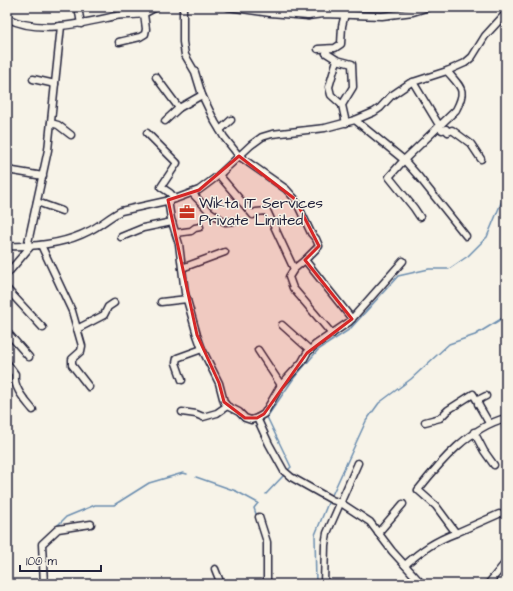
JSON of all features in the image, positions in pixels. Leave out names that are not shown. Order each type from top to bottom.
[{"type":"street","points":[[78,7],[81,24]]},
{"type":"street","points":[[7,18],[17,24],[61,26],[81,24],[117,16],[144,14],[157,7]]},
{"type":"street","points":[[183,7],[183,42],[185,55],[195,72],[202,95],[214,121],[239,156],[286,189],[295,199],[311,234],[316,239],[319,246],[294,269],[289,277],[293,288],[332,334]]},
{"type":"street","points":[[228,7],[270,13],[308,16],[323,14],[382,16],[414,12],[429,7]]},
{"type":"street","points":[[308,7],[308,16]]},
{"type":"street","points":[[7,246],[29,247],[73,238],[90,231],[121,211],[172,199],[199,190],[262,137],[272,134],[325,128],[346,123],[374,112],[401,88],[413,82],[447,71],[465,63],[472,57],[485,36],[506,13]]},
{"type":"street","points":[[119,42],[140,37],[145,34],[146,29],[144,14]]},
{"type":"street","points":[[318,49],[335,48],[341,44],[342,26],[345,14]]},
{"type":"street","points":[[7,274],[29,247],[48,150],[61,26]]},
{"type":"street","points":[[328,48],[326,53],[338,60],[352,64],[353,87],[342,105]]},
{"type":"street","points":[[338,60],[329,86],[331,95],[342,105],[346,123]]},
{"type":"street","points":[[420,217],[389,178],[404,160],[456,110],[462,95],[462,88],[447,71]]},
{"type":"street","points":[[156,77],[179,108]]},
{"type":"street","points":[[32,79],[55,84]]},
{"type":"street","points":[[413,82],[442,130],[446,129],[448,132],[452,130],[471,144],[482,159]]},
{"type":"street","points":[[165,121],[179,108],[202,95]]},
{"type":"street","points":[[220,130],[231,120]]},
{"type":"street","points":[[355,120],[404,160],[466,236]]},
{"type":"street","points":[[51,123],[58,125],[71,135]]},
{"type":"street","points":[[147,133],[177,163],[162,188],[170,193],[172,199],[172,222],[176,233],[187,299],[196,335],[220,382],[224,402],[245,418],[251,420],[264,414],[281,385],[302,362],[310,350],[352,319],[403,261]]},
{"type":"street","points":[[7,170],[43,176]]},
{"type":"street","points":[[218,175],[254,215],[256,212],[267,211],[294,269]]},
{"type":"street","points":[[192,193],[210,212],[225,222],[237,221]]},
{"type":"street","points":[[37,202],[62,211]]},
{"type":"street","points":[[121,237],[143,228],[172,222]]},
{"type":"street","points":[[176,233],[191,231],[200,227]]},
{"type":"street","points":[[41,245],[65,294],[78,329],[82,346],[81,351],[72,359],[72,365],[89,387]]},
{"type":"street","points":[[182,268],[225,252]]},
{"type":"street","points":[[305,260],[352,319]]},
{"type":"street","points":[[7,289],[43,328]]},
{"type":"street","points":[[161,302],[187,299]]},
{"type":"street","points":[[78,329],[104,314],[108,307],[114,303]]},
{"type":"street","points":[[282,325],[310,350]]},
{"type":"street","points":[[7,332],[29,357]]},
{"type":"street","points":[[182,380],[176,363],[177,358],[202,349]]},
{"type":"street","points":[[258,350],[281,385]]},
{"type":"street","points":[[7,362],[15,374],[14,380],[20,394],[33,410]]},
{"type":"street","points":[[425,422],[440,418],[448,410],[473,394],[489,423]]},
{"type":"street","points":[[478,402],[486,396]]},
{"type":"street","points":[[182,412],[196,414],[203,417],[216,413],[228,406]]},
{"type":"street","points":[[257,418],[284,471],[291,477],[313,490],[341,503],[370,522],[392,551],[422,584]]},
{"type":"street","points":[[456,533],[436,506],[418,490],[436,468],[474,432],[489,423],[506,418],[506,426]]},
{"type":"street","points":[[474,432],[484,451],[494,465]]},
{"type":"street","points":[[324,584],[325,545],[327,533],[358,463]]},
{"type":"street","points":[[378,533],[403,504]]},
{"type":"street","points":[[405,565],[423,549],[441,539],[499,514]]},
{"type":"street","points":[[259,518],[267,542],[267,584]]},
{"type":"street","points":[[44,584],[42,544],[58,529],[91,524]]},
{"type":"street","points":[[488,584],[506,562]]},
{"type":"street","points":[[215,569],[221,584]]},
{"type":"highlighted area","points":[[239,156],[295,199],[319,246],[305,260],[352,319],[307,353],[264,414],[257,418],[245,418],[224,402],[219,383],[197,335],[168,200],[199,190]]},
{"type":"waterway","points":[[289,469],[291,467],[267,417],[294,378],[318,350],[350,329],[398,276],[429,269],[449,269],[468,256],[487,237],[506,191]]},
{"type":"waterway","points":[[332,495],[366,421],[379,403],[411,379],[449,344],[475,335],[506,316]]},
{"type":"waterway","points":[[53,530],[66,517],[95,505],[114,505],[149,483],[183,473],[187,474]]},
{"type":"waterway","points":[[266,494],[283,476]]},
{"type":"waterway","points":[[196,477],[236,491],[258,503]]},
{"type":"waterway","points":[[257,517],[254,508],[258,503]]},
{"type":"waterway","points":[[316,584],[315,535],[328,503]]},
{"type":"waterway","points":[[46,564],[47,577],[50,584]]},
{"type":"waterway","points":[[264,575],[264,584]]},
{"type":"place","name":"Wikta IT Services Private Limited","points":[[187,212]]}]
